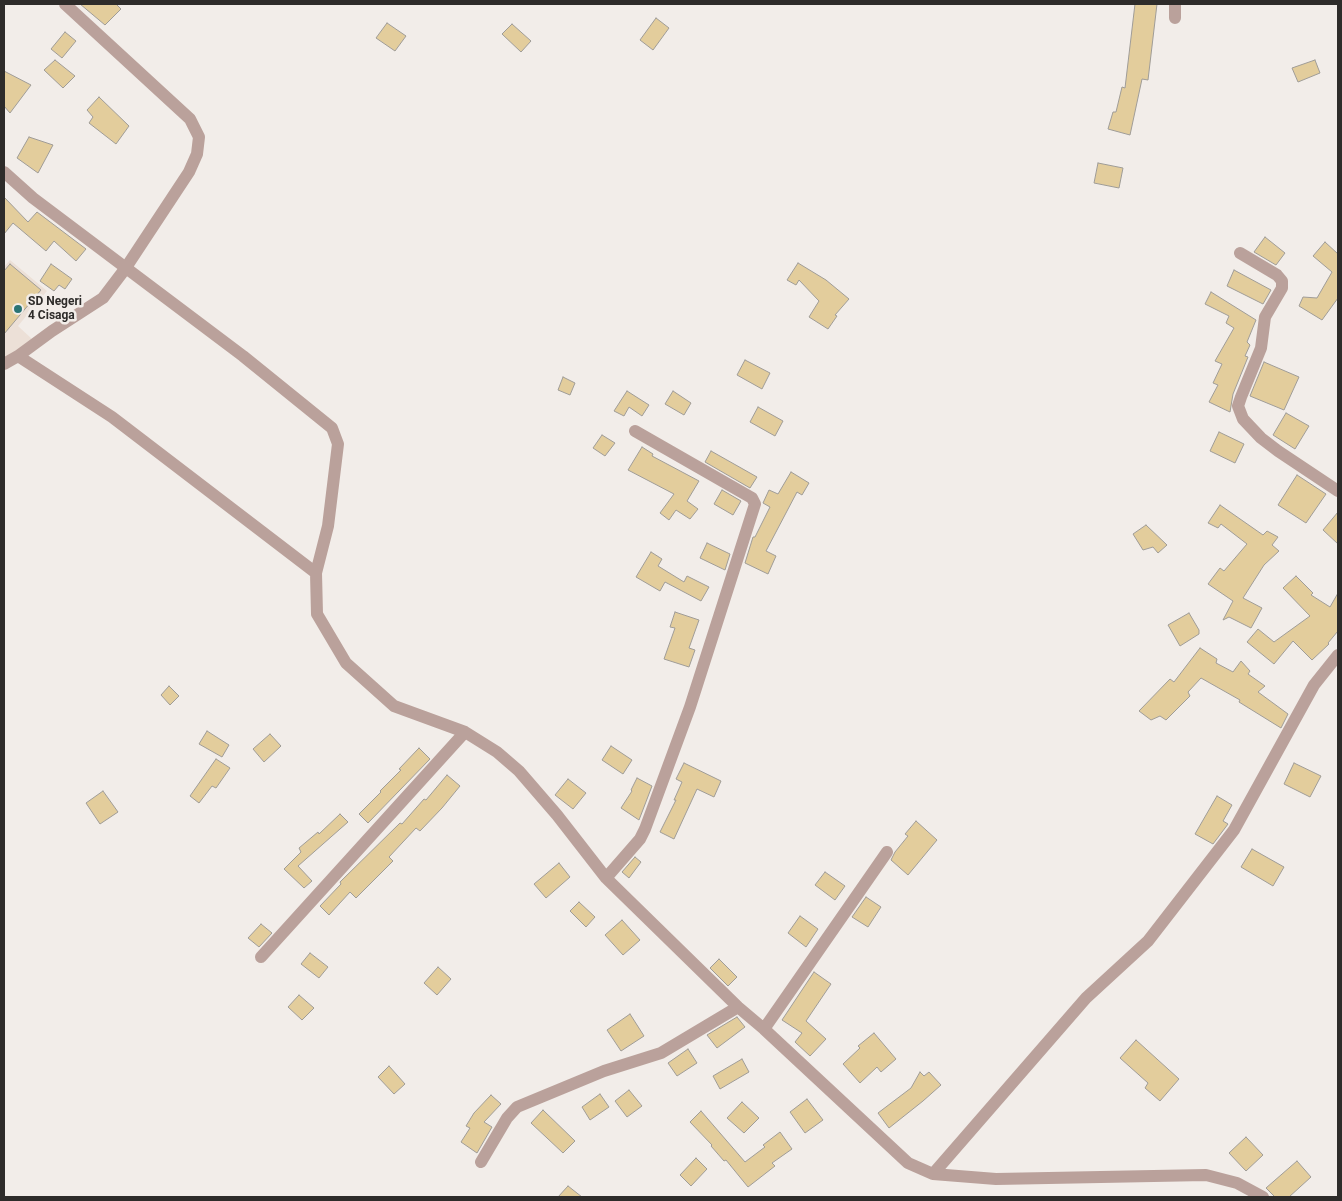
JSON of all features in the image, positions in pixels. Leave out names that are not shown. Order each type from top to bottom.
[{"type":"street","points":[[4,364],[104,298],[189,172],[197,154],[199,136],[190,119],[65,4]]},
{"type":"street","points":[[1175,4],[1175,18]]},
{"type":"street","points":[[4,172],[33,198],[243,356],[332,428],[338,444],[328,526],[316,573],[317,614],[346,663],[394,706],[465,732],[496,752],[519,771],[557,815],[606,878],[738,1007],[908,1164],[933,1174],[996,1179],[1206,1175],[1237,1183],[1263,1197]]},
{"type":"street","points":[[1240,252],[1277,275],[1282,281],[1282,288],[1265,317],[1260,348],[1238,406],[1243,419],[1261,438],[1278,451],[1338,491]]},
{"type":"street","points":[[18,356],[112,417],[316,573]]},
{"type":"street","points":[[606,878],[640,839],[645,829],[690,707],[755,504],[752,498],[635,431]]},
{"type":"street","points":[[933,1174],[1086,998],[1148,941],[1234,830],[1314,685],[1338,655]]},
{"type":"street","points":[[262,957],[465,732]]},
{"type":"street","points":[[764,1029],[887,852]]},
{"type":"street","points":[[481,1162],[508,1118],[517,1107],[604,1072],[645,1060],[661,1053],[738,1007]]},
{"type":"shaded area","name":"SD Negeri 4 Cisaga","points":[[10,260],[47,291],[18,326],[32,339],[4,360],[4,267]]},
{"type":"building","points":[[80,4],[116,4],[121,9],[105,25]]},
{"type":"building","points":[[1135,4],[1157,4],[1148,80],[1142,79],[1130,135],[1108,129],[1113,112],[1116,112],[1122,87],[1125,88]]},
{"type":"building","points":[[656,18],[669,28],[653,50],[640,40]]},
{"type":"building","points":[[387,23],[406,36],[395,51],[376,38]]},
{"type":"building","points":[[512,24],[531,41],[521,52],[502,34]]},
{"type":"building","points":[[65,32],[76,41],[62,58],[51,49]]},
{"type":"building","points":[[55,60],[75,76],[63,88],[44,70]]},
{"type":"building","points":[[1315,60],[1320,73],[1298,82],[1292,68]]},
{"type":"building","points":[[4,71],[31,85],[10,113],[4,106]]},
{"type":"building","points":[[99,97],[129,126],[116,144],[89,123],[93,117],[87,110]]},
{"type":"building","points":[[29,137],[53,145],[38,173],[17,158]]},
{"type":"building","points":[[1098,163],[1123,168],[1119,188],[1094,183]]},
{"type":"building","points":[[4,197],[28,222],[37,212],[86,249],[76,261],[54,241],[46,251],[13,223],[4,234]]},
{"type":"building","points":[[1265,237],[1285,253],[1276,265],[1254,252]]},
{"type":"building","points":[[1325,242],[1338,254],[1338,298],[1322,320],[1299,306],[1303,297],[1317,298],[1332,272],[1313,256]]},
{"type":"building","points":[[798,263],[826,280],[849,299],[835,315],[837,316],[828,329],[809,317],[819,301],[799,280],[796,285],[787,280]]},
{"type":"building","points":[[10,264],[41,290],[4,334],[4,271]]},
{"type":"building","points":[[51,264],[72,279],[65,289],[59,285],[54,291],[40,281]]},
{"type":"building","points":[[1234,270],[1271,290],[1263,304],[1227,286]]},
{"type":"building","points":[[1211,292],[1256,320],[1247,342],[1250,345],[1245,356],[1248,357],[1233,394],[1230,412],[1209,402],[1218,385],[1213,383],[1222,364],[1215,361],[1234,328],[1226,323],[1229,316],[1205,304]]},
{"type":"building","points":[[745,360],[770,373],[762,389],[737,375]]},
{"type":"building","points":[[1264,362],[1299,377],[1284,410],[1250,396]]},
{"type":"building","points":[[563,377],[575,383],[570,395],[558,390]]},
{"type":"building","points":[[627,391],[649,405],[642,416],[629,407],[624,416],[614,411]]},
{"type":"building","points":[[673,391],[691,403],[684,415],[665,404]]},
{"type":"building","points":[[758,407],[783,421],[775,436],[750,422]]},
{"type":"building","points":[[1286,413],[1309,426],[1295,449],[1273,435]]},
{"type":"building","points":[[1219,432],[1244,444],[1235,463],[1210,451]]},
{"type":"building","points":[[602,435],[615,443],[605,456],[593,448]]},
{"type":"building","points":[[642,447],[653,454],[652,456],[699,481],[687,501],[698,509],[690,519],[676,510],[669,520],[660,513],[674,494],[628,470]]},
{"type":"building","points":[[711,451],[757,477],[750,488],[705,462]]},
{"type":"building","points":[[791,472],[809,483],[802,495],[797,492],[766,551],[776,556],[768,574],[745,563],[753,537],[755,537],[770,507],[763,503],[769,490],[778,494]]},
{"type":"building","points":[[1297,475],[1326,494],[1306,523],[1278,505]]},
{"type":"building","points":[[722,490],[741,501],[733,515],[714,504]]},
{"type":"building","points":[[1220,505],[1263,535],[1267,531],[1278,537],[1272,545],[1279,551],[1264,565],[1243,598],[1262,608],[1251,628],[1229,617],[1223,620],[1233,601],[1208,584],[1220,568],[1224,571],[1247,544],[1221,524],[1218,528],[1208,523]]},
{"type":"building","points":[[1338,512],[1338,544],[1323,530]]},
{"type":"building","points":[[1146,525],[1167,545],[1158,553],[1153,547],[1143,550],[1133,534]]},
{"type":"building","points":[[707,543],[730,554],[725,570],[700,558]]},
{"type":"building","points":[[651,552],[662,559],[658,566],[684,582],[687,576],[709,587],[701,601],[665,582],[660,591],[636,577]]},
{"type":"building","points":[[1296,576],[1313,593],[1311,595],[1330,607],[1338,593],[1338,631],[1329,644],[1312,660],[1293,641],[1274,664],[1247,642],[1258,629],[1274,642],[1310,616],[1283,588]]},
{"type":"building","points":[[675,612],[699,620],[689,648],[695,650],[689,667],[664,659],[675,628],[670,627]]},
{"type":"building","points":[[1189,613],[1199,630],[1199,634],[1180,646],[1168,625]]},
{"type":"building","points":[[1200,648],[1217,659],[1216,663],[1233,672],[1241,661],[1250,671],[1248,674],[1265,686],[1258,692],[1288,714],[1281,728],[1239,702],[1240,700],[1201,678],[1188,692],[1190,696],[1166,720],[1160,716],[1151,720],[1139,711],[1170,679],[1174,682]]},
{"type":"building","points":[[169,686],[179,696],[170,705],[161,695]]},
{"type":"building","points":[[207,731],[229,745],[222,757],[199,744]]},
{"type":"building","points":[[270,734],[281,746],[264,762],[253,749]]},
{"type":"building","points":[[611,746],[632,760],[623,774],[602,760]]},
{"type":"building","points":[[419,748],[430,759],[368,823],[359,814]]},
{"type":"building","points":[[216,759],[230,768],[216,788],[212,786],[199,803],[190,796]]},
{"type":"building","points":[[684,763],[721,781],[714,797],[697,789],[674,839],[660,832],[676,800],[674,800],[682,782],[676,779]]},
{"type":"building","points":[[1294,763],[1321,776],[1310,797],[1284,784]]},
{"type":"building","points":[[447,775],[460,786],[442,808],[420,831],[416,828],[389,857],[393,861],[356,898],[350,892],[329,915],[320,906],[341,884],[340,882],[400,823],[402,824],[424,799],[426,800]]},
{"type":"building","points":[[637,778],[652,786],[639,820],[621,808],[632,791]]},
{"type":"building","points":[[568,779],[586,793],[573,809],[555,795]]},
{"type":"building","points":[[103,791],[118,812],[100,824],[86,803]]},
{"type":"building","points":[[1217,796],[1232,805],[1223,821],[1228,824],[1213,844],[1195,834]]},
{"type":"building","points":[[340,814],[348,822],[298,866],[312,881],[304,888],[284,869],[301,852],[299,848],[318,832],[319,834]]},
{"type":"building","points":[[916,821],[937,840],[908,875],[891,860],[908,836],[905,834]]},
{"type":"building","points":[[1252,849],[1284,867],[1273,886],[1241,867]]},
{"type":"building","points":[[635,857],[641,862],[629,878],[622,872]]},
{"type":"building","points":[[559,863],[570,877],[546,898],[534,884]]},
{"type":"building","points":[[825,872],[845,886],[835,900],[815,885]]},
{"type":"building","points":[[866,897],[881,907],[868,927],[852,917]]},
{"type":"building","points":[[579,902],[595,917],[586,927],[570,911]]},
{"type":"building","points":[[800,916],[818,929],[806,947],[788,933]]},
{"type":"building","points":[[622,920],[640,940],[623,955],[605,935]]},
{"type":"building","points":[[261,924],[272,933],[259,947],[248,938]]},
{"type":"building","points":[[310,953],[328,967],[319,978],[301,964]]},
{"type":"building","points":[[719,959],[737,977],[728,986],[710,968]]},
{"type":"building","points":[[438,967],[451,979],[437,995],[424,983]]},
{"type":"building","points":[[814,972],[831,984],[806,1021],[826,1039],[810,1056],[795,1042],[802,1033],[782,1020]]},
{"type":"building","points":[[299,995],[314,1008],[302,1020],[288,1007]]},
{"type":"building","points":[[630,1014],[644,1036],[621,1051],[607,1030]]},
{"type":"building","points":[[737,1017],[745,1027],[717,1048],[707,1035]]},
{"type":"building","points":[[874,1033],[896,1059],[881,1072],[877,1067],[860,1083],[843,1064],[860,1048],[858,1046]]},
{"type":"building","points":[[1136,1040],[1179,1079],[1160,1101],[1145,1088],[1148,1083],[1120,1058]]},
{"type":"building","points":[[688,1049],[697,1063],[677,1076],[668,1063]]},
{"type":"building","points":[[742,1059],[749,1072],[720,1089],[713,1076]]},
{"type":"building","points":[[389,1066],[405,1084],[394,1094],[378,1077]]},
{"type":"building","points":[[920,1072],[924,1076],[929,1072],[941,1085],[889,1128],[878,1113],[911,1088]]},
{"type":"building","points":[[629,1090],[642,1106],[627,1117],[615,1101]]},
{"type":"building","points":[[600,1094],[609,1107],[590,1120],[582,1107]]},
{"type":"building","points":[[491,1095],[501,1104],[484,1122],[492,1127],[477,1153],[461,1142],[470,1128],[466,1126],[474,1113]]},
{"type":"building","points":[[807,1099],[823,1120],[805,1133],[790,1112]]},
{"type":"building","points":[[742,1102],[759,1118],[744,1133],[727,1118]]},
{"type":"building","points":[[543,1110],[575,1141],[563,1153],[531,1123]]},
{"type":"building","points":[[701,1111],[745,1162],[765,1147],[763,1145],[780,1132],[792,1149],[772,1163],[775,1166],[748,1187],[726,1160],[724,1161],[690,1122]]},
{"type":"building","points":[[1246,1137],[1263,1155],[1246,1171],[1229,1153]]},
{"type":"building","points":[[696,1158],[707,1169],[691,1186],[680,1175]]},
{"type":"building","points":[[1297,1161],[1311,1177],[1289,1197],[1275,1197],[1266,1188]]},
{"type":"building","points":[[568,1186],[582,1197],[558,1197]]},
{"type":"place","name":"SD Negeri 4 Cisaga","points":[[18,309]]}]
